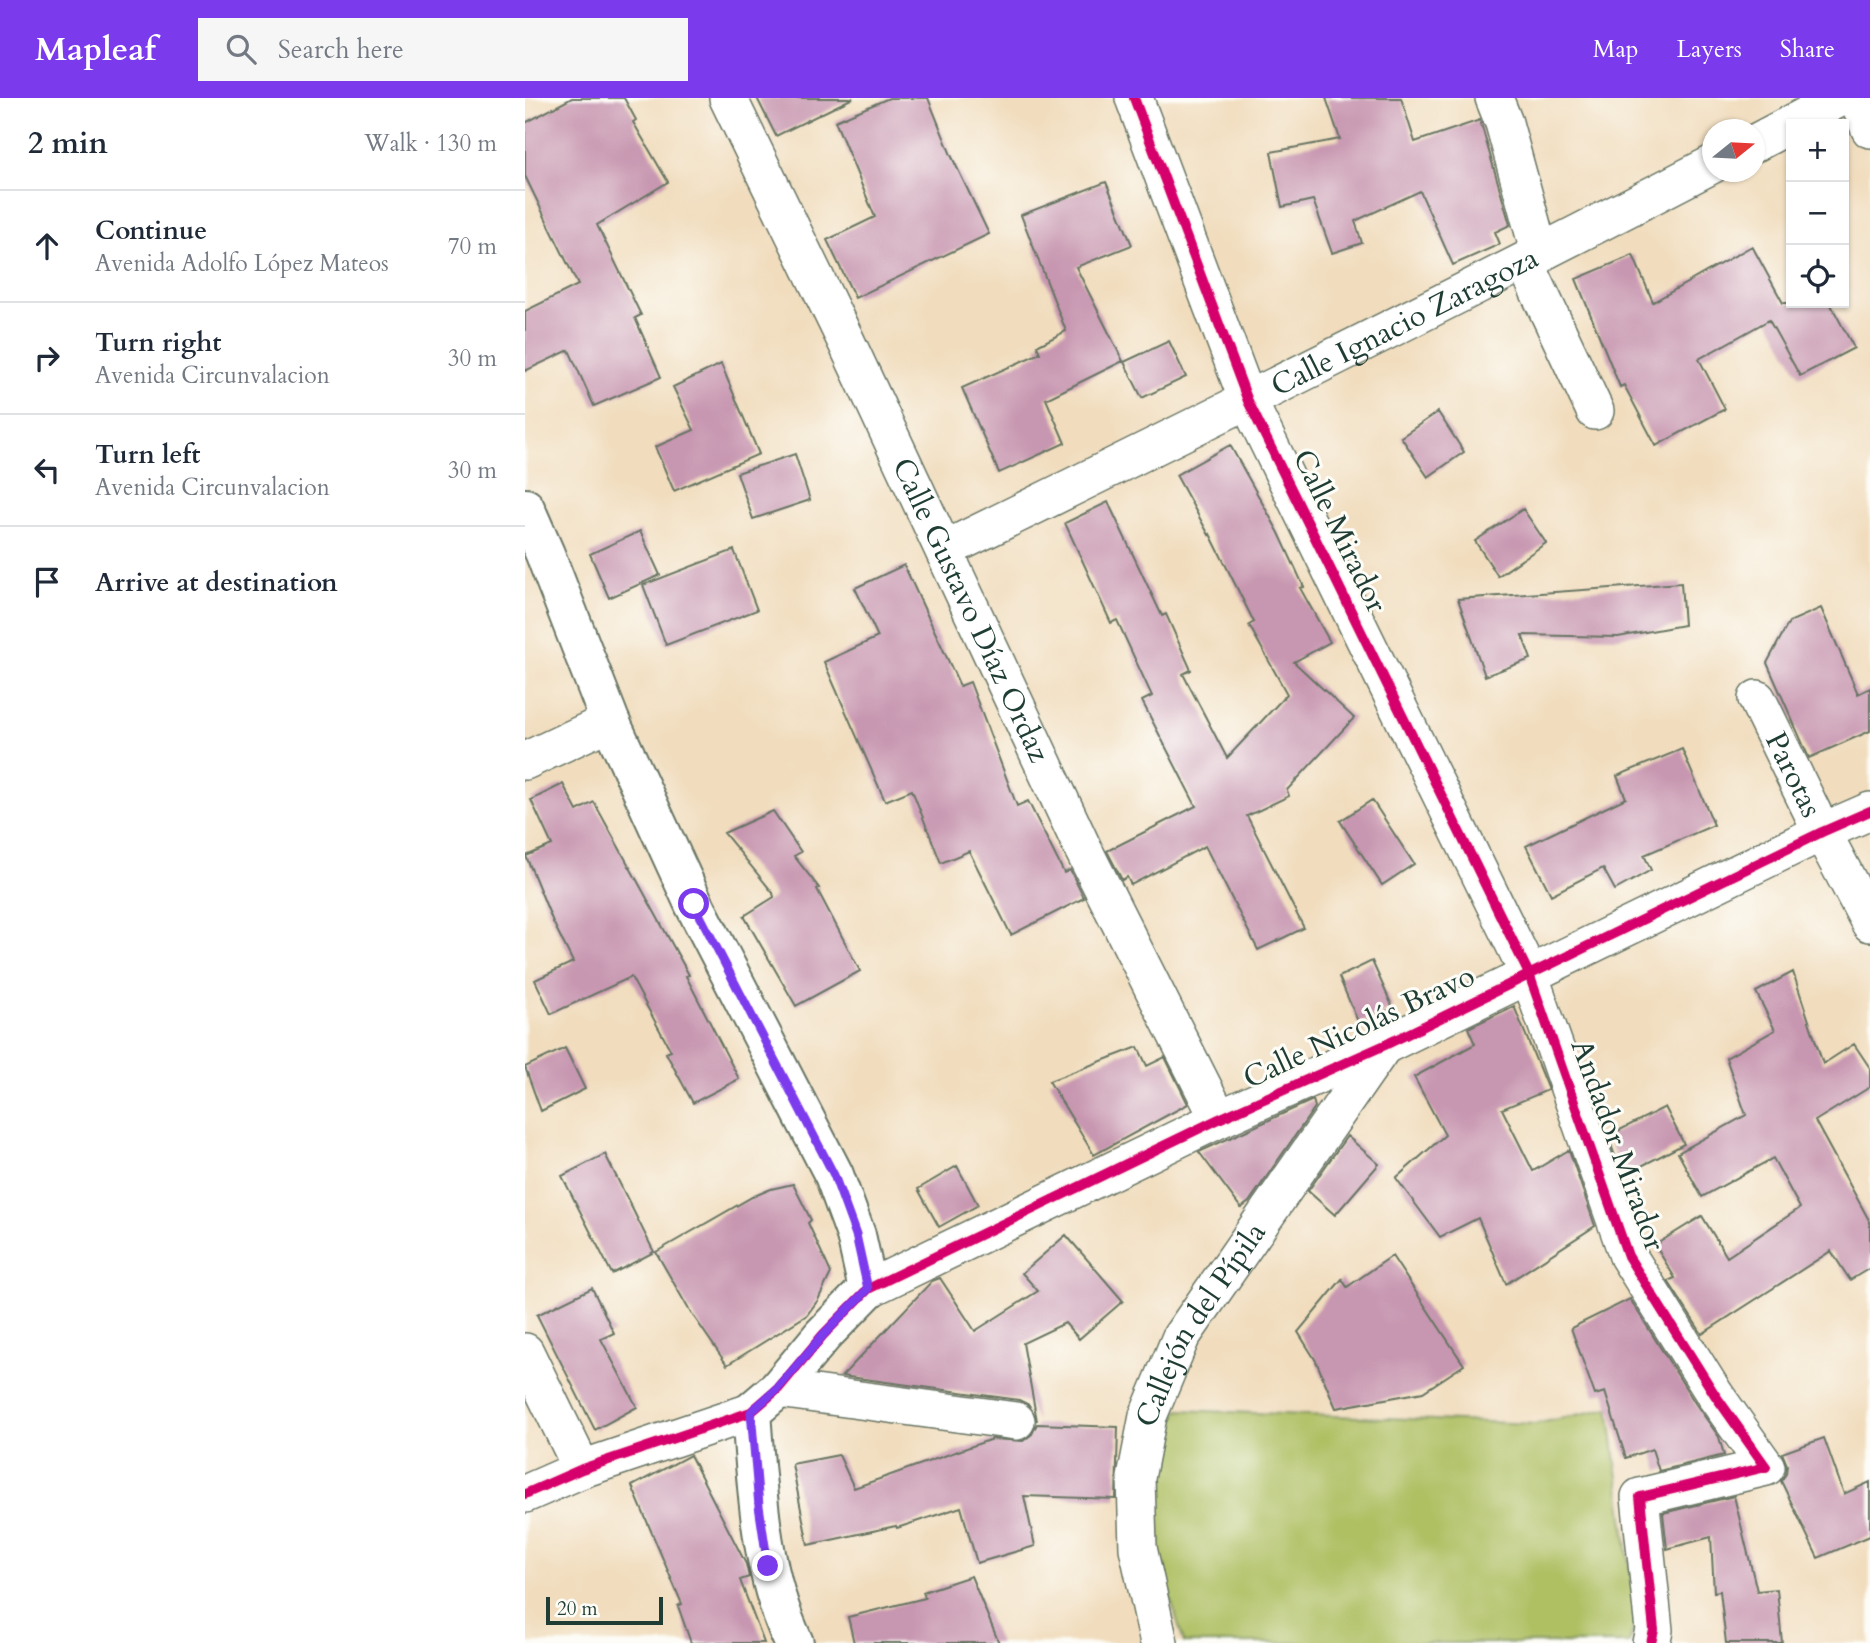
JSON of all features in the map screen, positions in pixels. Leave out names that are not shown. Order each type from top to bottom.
[{"type":"street","name":"Calle Gustavo Díaz Ordaz","points":[[728,98],[845,338],[1083,849],[1219,1119]]},
{"type":"street","name":"Calle Mirador","points":[[1134,98],[1248,401],[1529,974]]},
{"type":"street","points":[[1494,98],[1504,123],[1532,258],[1595,411]]},
{"type":"street","points":[[1765,138],[1840,98]]},
{"type":"street","points":[[1857,98],[1870,129]]},
{"type":"street","name":"Calle Ignacio Zaragoza","points":[[944,550],[1248,401],[1702,170]]},
{"type":"street","points":[[525,508],[610,721],[694,904],[834,1175],[856,1235],[868,1289],[764,1400],[759,1506],[768,1566],[794,1643]]},
{"type":"street","name":"Parotas","points":[[1757,699],[1870,923]]},
{"type":"street","points":[[525,761],[610,721]]},
{"type":"street","name":"Calle Nicolás Bravo","points":[[868,1289],[1219,1119],[1385,1045],[1870,811]]},
{"type":"street","name":"Andador Mirador","points":[[1529,974],[1629,1256],[1715,1395],[1766,1467],[1640,1497],[1654,1630],[1651,1643]]},
{"type":"street","name":"Callejón del Pípila","points":[[1159,1643],[1138,1548],[1136,1478],[1148,1416],[1181,1336],[1385,1045]]},
{"type":"street","points":[[525,1352],[583,1469]]},
{"type":"street","points":[[525,1494],[764,1400],[1016,1421]]},
{"type":"green space","points":[[1609,1408],[1636,1618],[1629,1643],[1184,1643],[1157,1553],[1156,1456],[1179,1410],[1535,1424]]},
{"type":"building","points":[[572,98],[624,98],[636,120],[633,122],[668,182],[597,225],[641,315],[635,318],[661,377],[594,406],[569,350],[525,371],[525,311],[578,285],[525,176],[525,123]]},
{"type":"building","points":[[757,98],[853,98],[776,136]]},
{"type":"building","points":[[889,98],[928,98],[951,155],[989,234],[855,298],[827,240],[875,217],[835,121]]},
{"type":"building","points":[[1326,98],[1401,98],[1415,142],[1480,120],[1510,225],[1495,232],[1500,244],[1453,265],[1420,191],[1355,221],[1362,243],[1332,253],[1313,200],[1282,207],[1271,152],[1340,139]]},
{"type":"building","points":[[1106,182],[1132,245],[1076,267],[1123,361],[1046,399],[1065,443],[999,473],[962,388],[1040,353],[1037,346],[1066,331],[1021,215]]},
{"type":"building","points":[[1752,246],[1783,303],[1786,303],[1786,308],[1833,308],[1854,348],[1800,376],[1769,320],[1699,359],[1725,409],[1656,446],[1624,385],[1620,387],[1576,279],[1633,255],[1653,302]]},
{"type":"building","points":[[1169,341],[1186,377],[1142,398],[1124,362]]},
{"type":"building","points":[[721,364],[759,454],[674,491],[655,447],[694,430],[673,387]]},
{"type":"building","points":[[1438,412],[1464,452],[1428,477],[1401,437]]},
{"type":"building","points":[[1230,445],[1279,533],[1304,587],[1300,588],[1330,642],[1294,662],[1354,718],[1287,790],[1289,796],[1247,816],[1304,928],[1258,950],[1205,846],[1131,885],[1127,877],[1122,880],[1107,851],[1196,806],[1142,701],[1152,696],[1117,620],[1111,623],[1065,523],[1108,502],[1162,616],[1166,614],[1191,670],[1183,674],[1227,758],[1287,694],[1249,625],[1254,622],[1210,534],[1176,475]]},
{"type":"building","points":[[795,454],[810,500],[753,519],[737,473]]},
{"type":"building","points":[[1523,509],[1546,543],[1498,576],[1475,541]]},
{"type":"building","points":[[640,531],[660,575],[609,598],[590,554]]},
{"type":"building","points":[[734,550],[757,610],[666,645],[643,585]]},
{"type":"building","points":[[904,565],[960,686],[970,682],[1017,806],[1028,801],[1064,873],[1070,870],[1084,898],[1011,935],[969,851],[941,863],[912,790],[885,801],[824,662],[878,637],[855,588]]},
{"type":"building","points":[[1681,583],[1684,625],[1618,637],[1522,635],[1531,659],[1485,676],[1458,599]]},
{"type":"building","points":[[1821,608],[1858,694],[1870,688],[1870,731],[1809,758],[1767,663],[1789,622]]},
{"type":"building","points":[[1682,749],[1714,825],[1644,855],[1651,870],[1615,890],[1603,868],[1551,895],[1526,846],[1626,798],[1617,776]]},
{"type":"building","points":[[563,784],[577,811],[594,802],[689,975],[686,976],[739,1079],[693,1103],[666,1053],[671,1051],[631,977],[551,1014],[535,980],[573,962],[526,856],[552,845],[531,800]]},
{"type":"building","points":[[1372,800],[1414,864],[1382,885],[1340,821]]},
{"type":"building","points":[[773,811],[801,852],[794,856],[819,888],[817,889],[860,971],[796,1006],[744,916],[774,897],[773,893],[724,833]]},
{"type":"building","points":[[1372,961],[1393,1008],[1359,1024],[1339,977]]},
{"type":"building","points":[[1793,972],[1823,1064],[1854,1044],[1870,1068],[1870,1087],[1815,1121],[1870,1222],[1870,1268],[1850,1280],[1831,1251],[1702,1334],[1668,1281],[1675,1278],[1655,1245],[1702,1216],[1727,1257],[1800,1208],[1773,1158],[1702,1197],[1678,1153],[1746,1115],[1726,1058],[1775,1030],[1756,992]]},
{"type":"building","points":[[1514,1006],[1548,1090],[1502,1109],[1533,1171],[1569,1150],[1595,1226],[1506,1284],[1478,1218],[1440,1237],[1396,1178],[1445,1135],[1414,1077],[1475,1044],[1468,1028]]},
{"type":"building","points":[[1138,1047],[1147,1066],[1165,1057],[1188,1104],[1094,1155],[1049,1081]]},
{"type":"building","points":[[565,1048],[585,1089],[541,1111],[525,1067]]},
{"type":"building","points":[[1313,1100],[1315,1107],[1249,1202],[1241,1208],[1199,1152]]},
{"type":"building","points":[[1665,1107],[1684,1144],[1622,1176],[1608,1136]]},
{"type":"building","points":[[1347,1136],[1379,1164],[1335,1215],[1308,1191]]},
{"type":"building","points":[[605,1154],[654,1252],[612,1274],[562,1176]]},
{"type":"building","points":[[957,1166],[978,1205],[939,1227],[918,1189]]},
{"type":"building","points":[[793,1184],[811,1220],[808,1223],[831,1273],[818,1300],[807,1315],[727,1365],[688,1308],[656,1252],[752,1197]]},
{"type":"building","points":[[1066,1235],[1123,1301],[1079,1339],[1065,1323],[1023,1343],[1037,1421],[1029,1405],[1019,1400],[842,1376],[932,1281],[940,1278],[975,1331],[1038,1291],[1022,1273]]},
{"type":"building","points":[[1392,1256],[1464,1365],[1423,1392],[1336,1408],[1316,1361],[1298,1332],[1342,1279],[1347,1287]]},
{"type":"building","points":[[592,1288],[614,1333],[601,1339],[637,1407],[595,1430],[537,1315]]},
{"type":"building","points":[[1630,1299],[1719,1437],[1724,1455],[1659,1471],[1652,1449],[1626,1458],[1605,1392],[1595,1395],[1571,1328]]},
{"type":"building","points":[[1037,1424],[1118,1427],[1116,1499],[1024,1496],[1035,1546],[977,1563],[961,1507],[897,1528],[896,1526],[808,1545],[792,1464],[839,1455],[854,1488],[992,1439],[1023,1441],[1032,1434]]},
{"type":"building","points":[[1824,1438],[1844,1494],[1870,1482],[1870,1536],[1818,1558],[1781,1481],[1786,1474],[1787,1465],[1782,1453]]},
{"type":"building","points":[[690,1455],[746,1564],[749,1577],[740,1580],[764,1643],[691,1643],[678,1606],[682,1604],[632,1486]]},
{"type":"building","points":[[1734,1496],[1757,1591],[1777,1589],[1782,1643],[1726,1643],[1720,1591],[1714,1592],[1711,1537],[1667,1549],[1663,1513]]},
{"type":"building","points":[[971,1576],[999,1643],[854,1643],[848,1617],[925,1598],[923,1592]]},
{"type":"cycle path","points":[[1134,98],[1248,401],[1529,974],[1628,1256],[1715,1395],[1766,1467],[1640,1497],[1654,1630],[1651,1643]]},
{"type":"cycle path","points":[[525,1494],[582,1469],[751,1412],[778,1389],[823,1335],[868,1289],[1219,1119],[1385,1045],[1870,811]]},
{"type":"route","points":[[694,904],[834,1175],[856,1235],[868,1289],[823,1335],[778,1388],[751,1412],[759,1506],[768,1566]]}]
